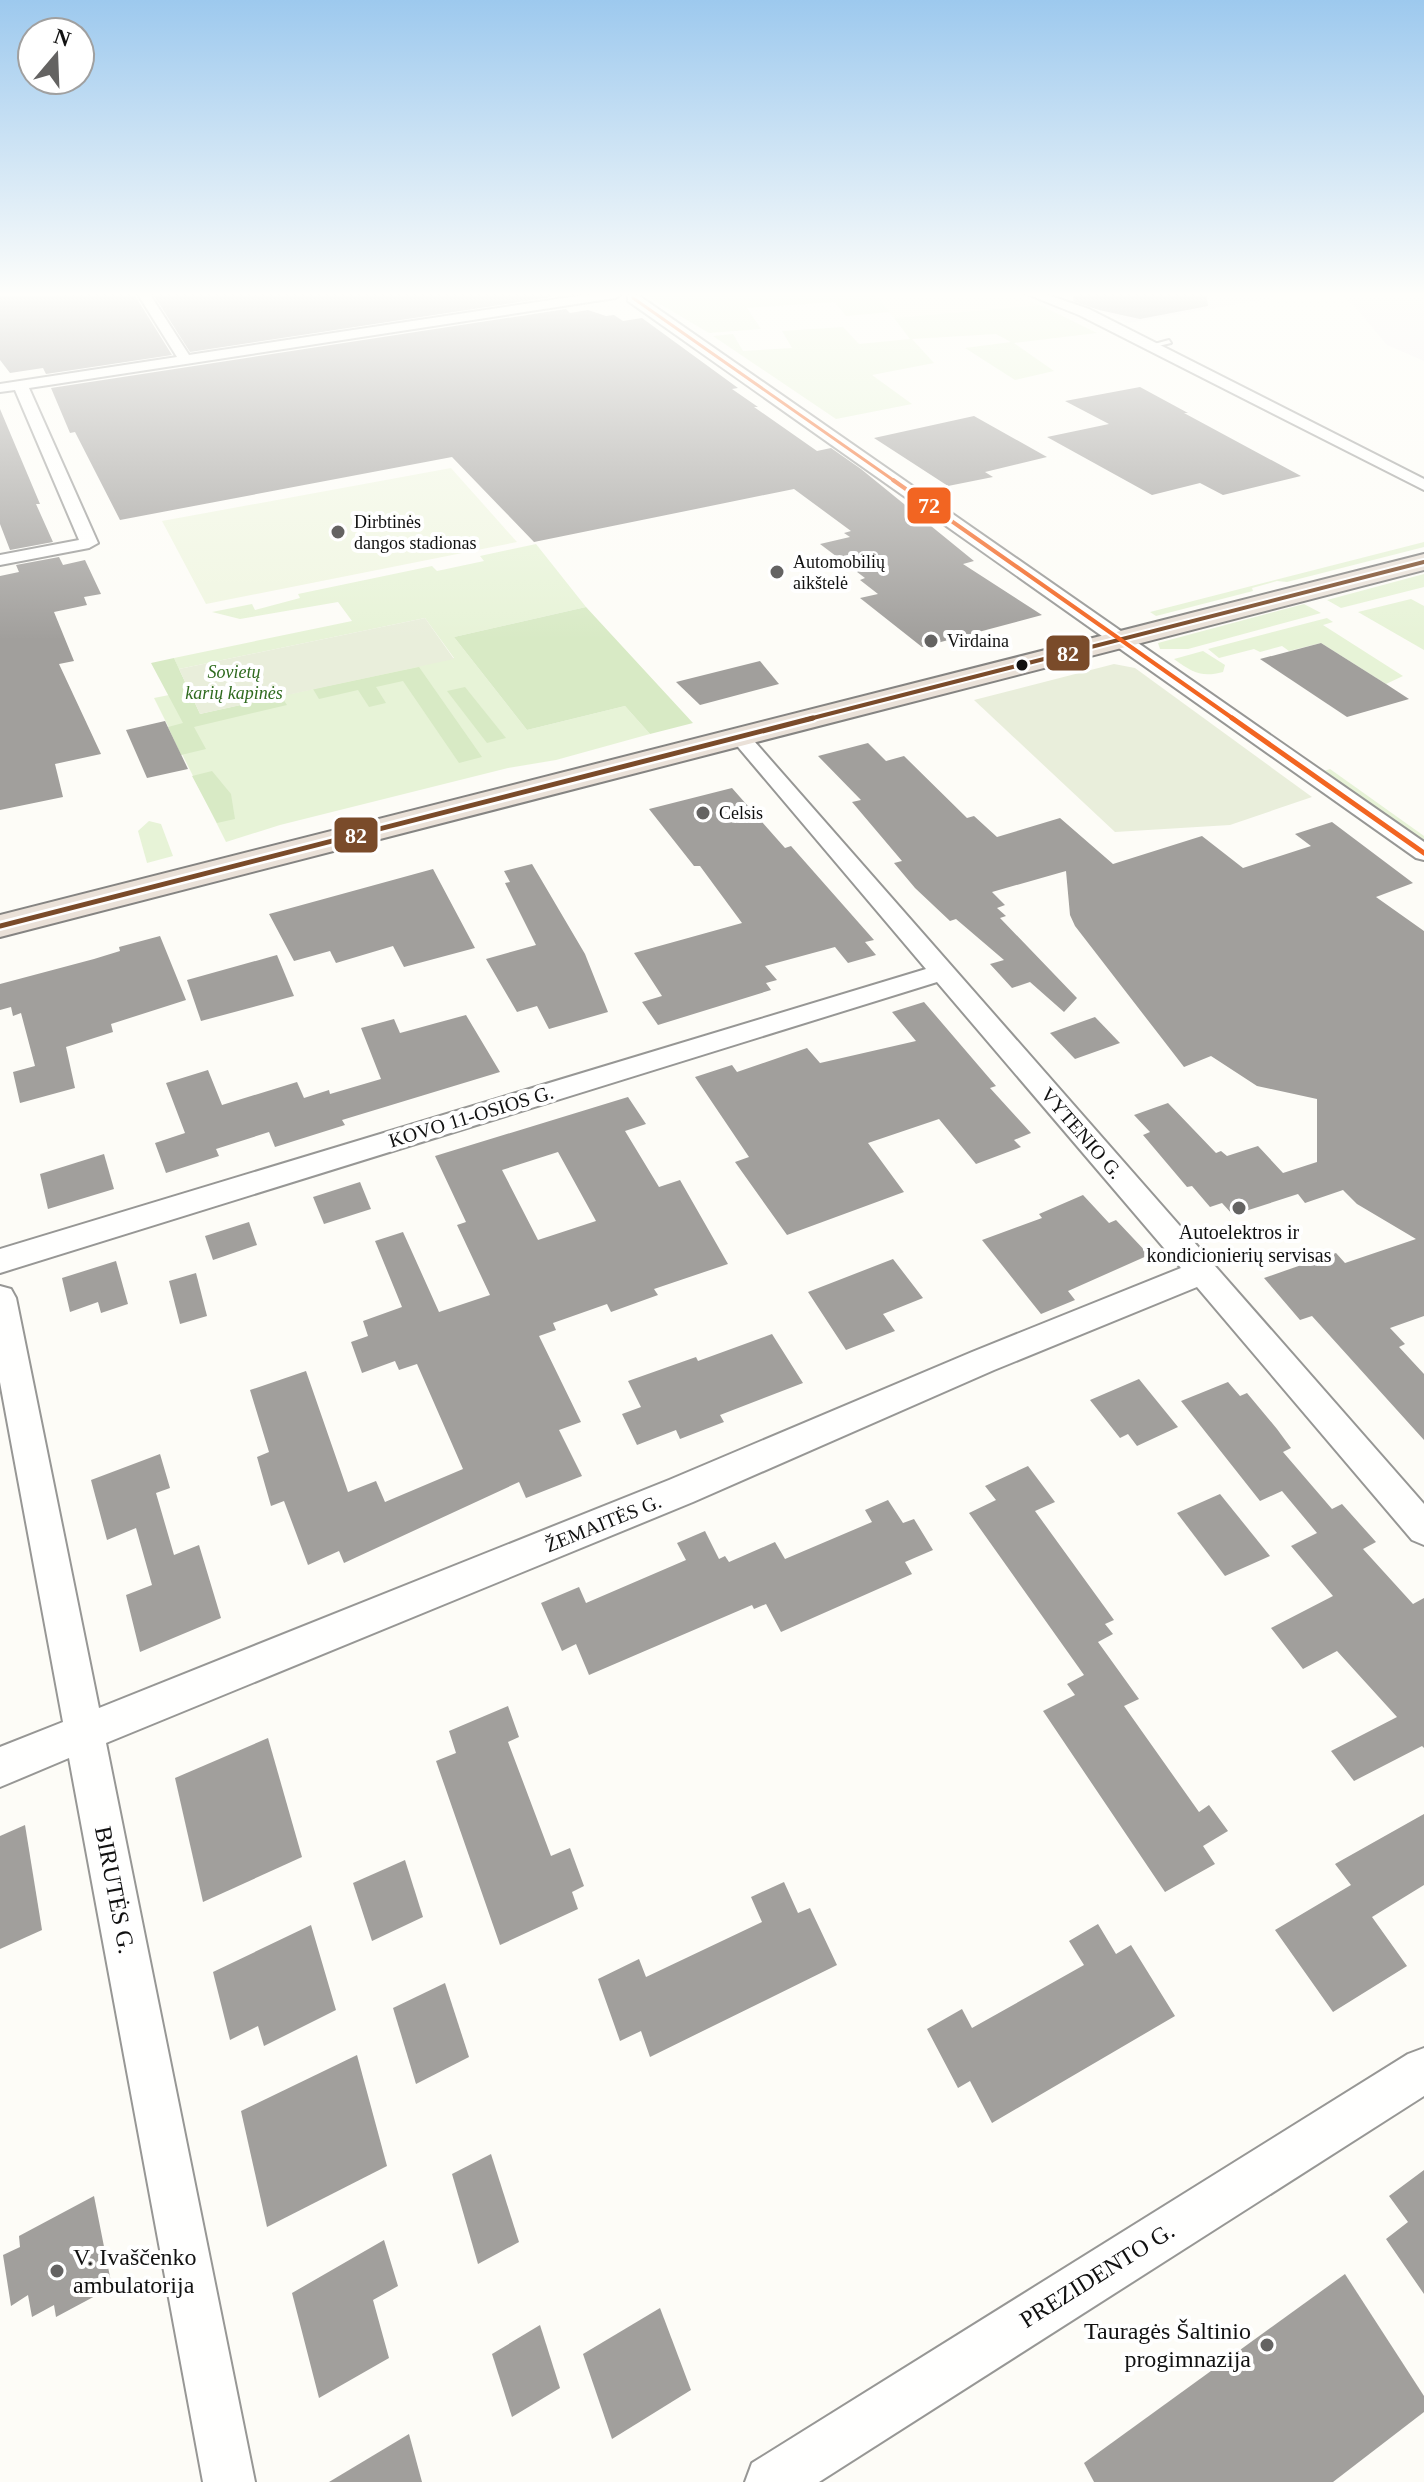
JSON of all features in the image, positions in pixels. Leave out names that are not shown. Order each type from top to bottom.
[{"type":"highway","points":[[0,926],[1424,562]]},
{"type":"street","points":[[0,560],[89,543],[30,409]]},
{"type":"street","points":[[793,409],[886,477],[1122,639],[1424,853]]},
{"type":"street","points":[[1274,409],[1424,485]]},
{"type":"street","name":"VYTENIO G.","points":[[740,737],[1424,1529]]},
{"type":"street","name":"KOVO 11-OSIOS G.","points":[[0,1261],[943,972]]},
{"type":"street","name":"ŽEMAITĖS G.","points":[[0,1767],[681,1491],[983,1361],[1203,1272]]},
{"type":"street","name":"BIRUTĖS G.","points":[[0,1298],[229,2482]]},
{"type":"street","name":"PREZIDENTO G.","points":[[771,2482],[1424,2070]]},
{"type":"green space","points":[[821,409],[888,409],[836,419]]},
{"type":"green space","name":"Dirbtinės dangos stadionas","points":[[451,468],[517,542],[206,604],[162,521]]},
{"type":"green space","points":[[1424,542],[1424,547],[1287,582],[1277,581],[1252,588],[1253,591],[1156,616],[1150,612]]},
{"type":"green space","points":[[536,544],[586,607],[454,637],[527,730],[625,706],[650,734],[556,760],[508,768],[280,825],[226,842],[154,698],[189,691],[200,714],[454,658],[425,618],[179,669],[174,658],[352,621],[338,602],[240,619],[212,612],[252,604],[255,610],[300,598],[298,594],[432,566],[437,571],[484,561],[480,556]]},
{"type":"green space","points":[[1424,574],[1424,587],[1341,608],[1327,600]]},
{"type":"green space","points":[[1411,599],[1424,606],[1424,650],[1358,612]]},
{"type":"green space","points":[[1304,604],[1321,613],[1188,649],[1160,649],[1158,643]]},
{"type":"green space","points":[[586,607],[693,723],[650,734],[625,706],[527,730],[454,637]]},
{"type":"green space","name":"Sovietų karių kapinės","points":[[425,618],[454,659],[200,714],[179,669]]},
{"type":"green space","points":[[1327,618],[1333,622],[1323,625],[1403,676],[1386,684],[1321,643],[1289,651],[1282,646],[1260,652],[1254,649],[1219,658],[1208,649]]},
{"type":"green space","points":[[1203,651],[1225,665],[1223,672],[1197,673],[1174,659]]},
{"type":"green space","points":[[174,658],[200,714],[281,696],[287,705],[194,727],[206,749],[181,755],[168,727],[183,723],[151,663]]},
{"type":"green space","points":[[1114,664],[1135,668],[1312,797],[1230,825],[1115,832],[974,700]]},
{"type":"green space","points":[[419,667],[482,757],[459,763],[403,681],[376,687],[386,703],[369,707],[358,690],[319,699],[313,689]]},
{"type":"green space","points":[[465,687],[506,738],[487,743],[447,691]]},
{"type":"green space","points":[[1330,769],[1424,836],[1424,846],[1321,772]]},
{"type":"green space","points":[[212,771],[231,794],[235,819],[217,823],[192,776]]},
{"type":"green space","points":[[149,821],[161,824],[173,856],[147,863],[138,831]]},
{"type":"building","points":[[0,409],[53,542],[10,550],[0,524]]},
{"type":"building","points":[[60,409],[757,409],[817,451],[831,448],[861,469],[974,561],[963,564],[1042,615],[922,647],[860,598],[878,594],[860,580],[865,578],[820,544],[850,537],[844,533],[851,531],[794,489],[534,542],[452,457],[120,520],[75,432],[70,433]]},
{"type":"building","points":[[1080,409],[1180,409],[1301,476],[1223,495],[1200,483],[1152,495],[1047,437],[1109,424]]},
{"type":"building","points":[[974,416],[1047,457],[985,472],[993,477],[948,486],[874,438]]},
{"type":"building","points":[[59,557],[63,565],[85,560],[101,594],[84,597],[87,605],[54,612],[74,661],[59,664],[101,754],[55,764],[63,797],[0,810],[0,576],[19,572],[16,565]]},
{"type":"building","points":[[1321,643],[1409,699],[1347,717],[1260,659]]},
{"type":"building","points":[[760,661],[779,684],[700,705],[676,682]]},
{"type":"building","points":[[165,721],[188,769],[147,778],[126,730]]},
{"type":"building","points":[[868,743],[886,761],[904,756],[967,818],[974,816],[997,837],[1060,818],[1113,864],[1202,836],[1243,868],[1311,846],[1295,834],[1332,822],[1413,883],[1376,897],[1424,931],[1424,1316],[1390,1328],[1405,1344],[1399,1347],[1424,1374],[1424,1440],[1312,1316],[1300,1320],[1264,1278],[1336,1253],[1345,1263],[1416,1239],[1357,1204],[1343,1190],[1305,1203],[1298,1194],[1233,1215],[1222,1203],[1210,1207],[1192,1186],[1187,1187],[1143,1135],[1150,1132],[1134,1115],[1168,1103],[1216,1153],[1221,1151],[1227,1156],[1258,1146],[1283,1173],[1317,1162],[1317,1099],[1257,1086],[1211,1056],[1184,1067],[1075,926],[1070,915],[1066,871],[992,892],[1005,905],[997,908],[1006,916],[1000,918],[1077,998],[1064,1012],[1030,982],[1012,988],[990,964],[1004,960],[956,919],[950,921],[915,888],[894,863],[902,861],[852,802],[861,800],[818,756]]},
{"type":"building","points":[[732,788],[785,848],[791,846],[874,940],[865,942],[876,955],[848,963],[835,947],[765,966],[777,980],[766,983],[771,990],[658,1025],[642,1002],[662,996],[634,953],[742,923],[700,866],[694,866],[649,809]]},
{"type":"building","points":[[532,864],[585,954],[608,1012],[549,1029],[537,1006],[517,1012],[486,959],[536,945],[505,883],[510,882],[504,871]]},
{"type":"building","points":[[433,869],[475,948],[404,967],[393,946],[336,963],[330,951],[294,961],[269,914]]},
{"type":"building","points":[[160,936],[186,1000],[111,1024],[113,1032],[66,1047],[75,1088],[20,1103],[13,1072],[35,1066],[21,1013],[13,1016],[11,1007],[0,1010],[0,984],[94,959],[120,951],[119,947]]},
{"type":"building","points":[[277,955],[294,996],[201,1021],[187,980]]},
{"type":"building","points":[[924,1002],[996,1086],[990,1088],[1031,1133],[1014,1140],[1021,1147],[976,1164],[939,1119],[868,1143],[904,1192],[787,1235],[735,1162],[749,1157],[695,1077],[732,1065],[737,1072],[807,1048],[820,1063],[916,1041],[892,1012]]},
{"type":"building","points":[[466,1015],[500,1072],[342,1120],[345,1125],[275,1147],[269,1132],[216,1149],[219,1156],[166,1173],[155,1143],[185,1133],[166,1083],[208,1070],[222,1105],[297,1082],[304,1098],[329,1090],[330,1094],[381,1079],[361,1028],[394,1019],[400,1033]]},
{"type":"building","points":[[1095,1017],[1120,1043],[1075,1059],[1050,1033]]},
{"type":"building","points":[[628,1097],[646,1124],[625,1131],[659,1187],[680,1180],[728,1264],[654,1289],[658,1295],[611,1312],[607,1304],[553,1323],[556,1330],[539,1336],[581,1422],[559,1430],[582,1476],[526,1498],[519,1482],[344,1563],[339,1551],[308,1565],[284,1501],[271,1506],[257,1457],[269,1452],[250,1390],[306,1371],[348,1492],[376,1481],[385,1502],[463,1469],[417,1364],[399,1370],[395,1361],[362,1373],[351,1342],[368,1336],[363,1321],[402,1307],[375,1241],[403,1232],[439,1312],[490,1295],[457,1225],[466,1222],[435,1156]],"holes":[[[558,1152],[596,1221],[538,1240],[502,1170]]]},
{"type":"building","points":[[104,1154],[114,1189],[48,1209],[40,1174]]},
{"type":"building","points":[[360,1182],[371,1209],[324,1224],[313,1197]]},
{"type":"building","points":[[1083,1195],[1109,1223],[1116,1220],[1149,1255],[1068,1291],[1075,1300],[1041,1314],[982,1240],[1042,1218],[1039,1214]]},
{"type":"building","points":[[249,1222],[257,1245],[213,1260],[205,1236]]},
{"type":"building","points":[[893,1259],[923,1298],[883,1314],[895,1331],[846,1350],[808,1292]]},
{"type":"building","points":[[116,1261],[128,1304],[101,1313],[98,1302],[70,1312],[62,1278]]},
{"type":"building","points":[[196,1273],[207,1316],[180,1324],[169,1281]]},
{"type":"building","points":[[772,1334],[803,1383],[720,1415],[724,1422],[680,1439],[676,1430],[637,1445],[622,1414],[641,1407],[628,1381],[696,1357],[698,1361]]},
{"type":"building","points":[[1139,1379],[1178,1427],[1137,1446],[1128,1434],[1120,1438],[1090,1400]]},
{"type":"building","points":[[1228,1382],[1240,1396],[1247,1393],[1277,1429],[1291,1448],[1283,1452],[1332,1509],[1342,1504],[1376,1542],[1363,1549],[1413,1604],[1424,1598],[1424,1748],[1422,1746],[1354,1781],[1331,1751],[1397,1717],[1337,1651],[1303,1669],[1271,1628],[1333,1596],[1291,1546],[1317,1533],[1282,1491],[1260,1501],[1181,1401]]},
{"type":"building","points":[[160,1454],[170,1488],[156,1493],[174,1555],[199,1545],[221,1618],[140,1652],[126,1595],[152,1585],[136,1528],[107,1540],[91,1480]]},
{"type":"building","points":[[1028,1466],[1055,1502],[1035,1511],[1114,1620],[1105,1624],[1113,1634],[1098,1642],[1139,1699],[1124,1706],[1199,1812],[1209,1805],[1228,1831],[1203,1846],[1215,1864],[1165,1892],[1043,1711],[1075,1695],[1067,1684],[1084,1675],[969,1513],[996,1500],[985,1486]]},
{"type":"building","points":[[1220,1494],[1270,1556],[1225,1576],[1177,1513]]},
{"type":"building","points":[[888,1500],[903,1523],[914,1519],[933,1550],[905,1562],[912,1574],[781,1632],[766,1604],[754,1609],[752,1605],[589,1675],[576,1644],[562,1651],[541,1603],[579,1587],[586,1603],[686,1560],[677,1543],[705,1531],[719,1559],[725,1556],[729,1562],[775,1542],[785,1559],[872,1522],[865,1510]]},
{"type":"building","points":[[508,1706],[519,1737],[508,1742],[551,1856],[570,1848],[584,1886],[572,1892],[578,1909],[500,1945],[436,1761],[456,1753],[449,1731]]},
{"type":"building","points":[[268,1738],[302,1857],[203,1902],[175,1778]]},
{"type":"building","points":[[1424,1814],[1424,1885],[1372,1917],[1407,1966],[1333,2012],[1275,1930],[1351,1885],[1335,1864]]},
{"type":"building","points":[[25,1825],[42,1930],[0,1949],[0,1836]]},
{"type":"building","points":[[405,1860],[423,1917],[372,1941],[353,1883]]},
{"type":"building","points":[[784,1882],[798,1913],[810,1908],[837,1965],[650,2057],[641,2031],[620,2041],[598,1979],[639,1959],[646,1977],[762,1922],[751,1897]]},
{"type":"building","points":[[1098,1924],[1116,1954],[1131,1945],[1175,2016],[992,2123],[970,2081],[958,2088],[927,2029],[962,2009],[972,2028],[1084,1965],[1069,1941]]},
{"type":"building","points":[[311,1925],[336,2010],[264,2046],[258,2026],[230,2040],[213,1972]]},
{"type":"building","points":[[445,1983],[469,2057],[416,2084],[393,2008]]},
{"type":"building","points":[[357,2055],[387,2166],[267,2227],[241,2111]]},
{"type":"building","points":[[491,2154],[519,2242],[478,2264],[452,2174]]},
{"type":"building","points":[[1424,2170],[1424,2294],[1386,2239],[1408,2222],[1389,2196]]},
{"type":"building","name":"V. Ivaščenko ambulatorija","points":[[94,2196],[112,2287],[56,2317],[54,2305],[32,2317],[28,2295],[11,2306],[3,2255],[20,2247],[19,2236]]},
{"type":"building","points":[[384,2240],[398,2286],[373,2300],[389,2358],[319,2398],[292,2293]]},
{"type":"building","points":[[1345,2274],[1424,2396],[1424,2412],[1333,2482],[1094,2482],[1084,2463]]},
{"type":"building","points":[[660,2308],[691,2390],[612,2439],[583,2354]]},
{"type":"building","points":[[540,2325],[560,2388],[512,2417],[492,2354]]},
{"type":"building","points":[[409,2434],[422,2482],[329,2482]]},
{"type":"transit line","name":"72","points":[[791,409],[1424,853]]},
{"type":"transit line","name":"82","points":[[0,926],[1424,562]]},
{"type":"place","name":"Dirbtinės dangos stadionas","points":[[338,532]]},
{"type":"place","name":"Automobilių aikštelė","points":[[777,572]]},
{"type":"place","name":"Virdaina","points":[[931,641]]},
{"type":"place","name":"Celsis","points":[[703,813]]},
{"type":"place","name":"Autoelektros ir kondicionierių servisas","points":[[1239,1208]]},
{"type":"place","name":"V. Ivaščenko ambulatorija","points":[[57,2271]]},
{"type":"place","name":"Tauragės Šaltinio progimnazija","points":[[1267,2345]]}]
